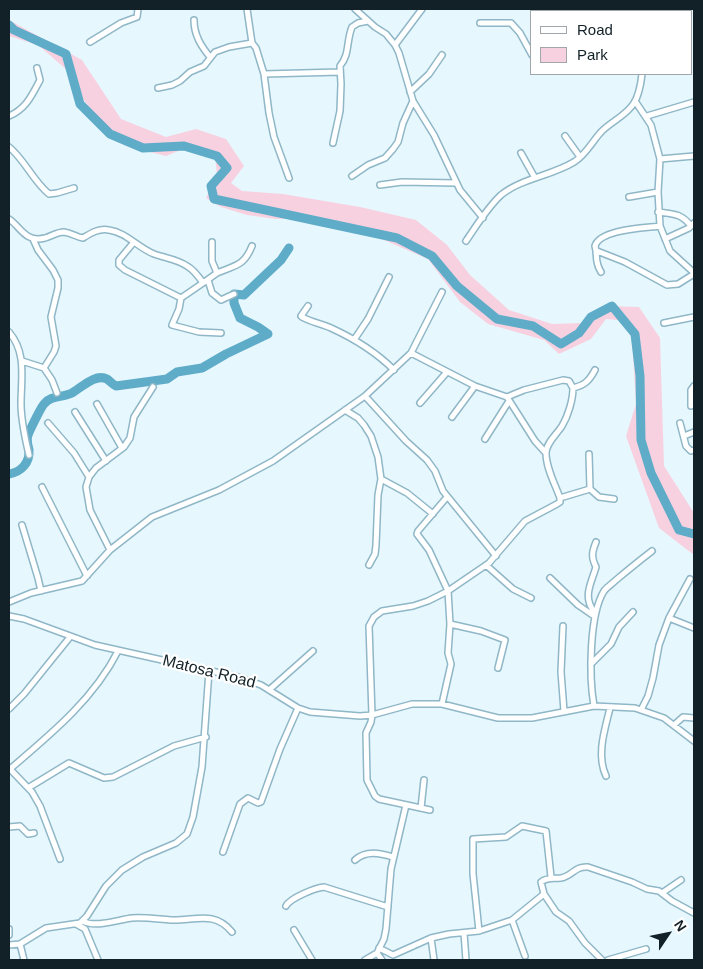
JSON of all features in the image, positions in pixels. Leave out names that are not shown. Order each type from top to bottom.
[{"type":"street","points":[[90,42],[120,23],[137,17],[138,9]]},
{"type":"street","points":[[247,9],[252,43],[256,48],[264,74],[274,137],[289,178]]},
{"type":"street","points":[[356,9],[368,21],[386,34],[395,45],[399,53],[412,101],[434,135],[456,183],[482,218]]},
{"type":"street","points":[[395,45],[419,10]]},
{"type":"street","points":[[194,20],[196,34],[210,57]]},
{"type":"street","points":[[333,144],[340,111],[340,66],[346,58],[352,27],[358,23],[368,21]]},
{"type":"street","points":[[480,23],[511,23],[520,33],[530,50]]},
{"type":"street","points":[[158,88],[172,85],[190,72],[204,66],[215,52],[229,47],[252,43]]},
{"type":"street","points":[[410,92],[429,74],[442,54]]},
{"type":"street","points":[[9,116],[15,114],[28,102],[40,80],[37,68]]},
{"type":"street","points":[[264,74],[340,72]]},
{"type":"street","points":[[466,241],[482,218],[502,195],[522,183],[575,162],[602,130],[625,113],[635,100],[642,75]]},
{"type":"street","points":[[597,252],[625,262],[667,286],[678,284],[694,272],[670,251],[660,226],[658,192],[660,159],[651,125],[635,100]]},
{"type":"street","points":[[352,176],[368,165],[385,158],[393,149],[398,142],[412,101]]},
{"type":"street","points":[[647,116],[694,102]]},
{"type":"street","points":[[565,136],[580,157]]},
{"type":"street","points":[[9,147],[20,158],[41,188],[49,194],[74,188]]},
{"type":"street","points":[[521,153],[536,178]]},
{"type":"street","points":[[660,159],[694,156]]},
{"type":"street","points":[[380,185],[402,182],[456,183]]},
{"type":"street","points":[[629,197],[658,192]]},
{"type":"street","points":[[658,212],[683,217],[692,227],[665,239]]},
{"type":"street","points":[[9,218],[19,230],[33,239],[58,280],[51,317],[56,346],[44,368]]},
{"type":"street","points":[[601,272],[596,264],[596,242],[604,236],[632,228],[641,229],[660,226]]},
{"type":"street","points":[[33,239],[45,238],[61,232],[71,233],[83,238],[96,231],[109,230],[122,234],[153,254],[184,264],[206,282],[212,292],[221,300],[234,294]]},
{"type":"street","points":[[134,242],[119,260],[119,265],[140,278],[181,298]]},
{"type":"street","points":[[212,242],[212,261],[217,273]]},
{"type":"street","points":[[221,333],[198,332],[172,325],[179,309],[181,298],[217,273],[243,262],[248,257],[252,246]]},
{"type":"street","points":[[354,340],[368,320],[389,277]]},
{"type":"street","points":[[9,602],[41,591],[74,584],[87,576],[110,550],[152,517],[219,490],[273,461],[365,396],[411,352],[442,292]]},
{"type":"street","points":[[308,306],[302,317],[354,340],[372,351],[394,370]]},
{"type":"street","points":[[664,323],[694,317]]},
{"type":"street","points":[[9,332],[16,342],[22,361],[21,404],[24,433],[29,455]]},
{"type":"street","points":[[411,352],[447,372],[508,399],[535,441],[545,452],[548,470],[560,498],[560,502],[557,504],[525,521],[496,556],[448,591],[413,606],[382,611],[371,620],[369,626],[372,715],[366,733],[367,780],[370,788],[379,799],[430,810]]},
{"type":"street","points":[[22,361],[44,368],[52,380],[57,393]]},
{"type":"street","points":[[573,388],[585,384],[595,370]]},
{"type":"street","points":[[420,404],[447,372]]},
{"type":"street","points":[[485,439],[508,399],[524,390],[563,380],[569,381],[573,388],[566,417],[545,452]]},
{"type":"street","points":[[452,417],[476,386]]},
{"type":"street","points":[[691,406],[691,390],[694,386]]},
{"type":"street","points":[[110,550],[90,510],[86,487],[89,477],[122,448],[130,438],[134,417],[153,387]]},
{"type":"street","points":[[365,396],[406,441],[427,460],[435,471],[447,497],[496,556]]},
{"type":"street","points":[[96,404],[122,448]]},
{"type":"street","points":[[345,410],[358,418],[371,436],[378,457],[381,478],[378,495],[376,545],[369,565]]},
{"type":"street","points":[[75,412],[106,461]]},
{"type":"street","points":[[48,423],[74,453],[89,477]]},
{"type":"street","points":[[680,423],[686,446],[691,451],[694,450]]},
{"type":"street","points":[[684,436],[694,432]]},
{"type":"street","points":[[589,454],[590,489],[599,497],[614,499]]},
{"type":"street","points":[[381,478],[407,493],[433,514]]},
{"type":"street","points":[[42,487],[87,576]]},
{"type":"street","points":[[560,498],[590,489]]},
{"type":"street","points":[[442,704],[451,664],[448,653],[450,624],[448,591],[429,550],[417,534],[447,497]]},
{"type":"street","points":[[22,525],[41,591]]},
{"type":"street","points":[[595,614],[589,606],[588,593],[596,567],[592,560],[592,553],[596,542]]},
{"type":"street","points":[[594,706],[591,686],[595,614],[604,591],[628,569],[652,551]]},
{"type":"street","points":[[486,565],[513,589],[531,598]]},
{"type":"street","points":[[550,578],[578,605],[595,614]]},
{"type":"street","points":[[641,710],[648,696],[659,645],[669,618],[690,579]]},
{"type":"street","points":[[592,663],[611,644],[619,627],[633,612]]},
{"type":"street","name":"Matosa Road","points":[[9,616],[24,619],[70,637],[118,651],[238,677],[269,690],[298,708],[310,712],[345,716],[372,715],[412,704],[442,704],[498,718],[532,718],[594,706],[635,708],[664,718],[694,741]]},
{"type":"street","points":[[669,618],[694,628]]},
{"type":"street","points":[[450,624],[481,631],[506,640],[498,668]]},
{"type":"street","points":[[563,626],[561,672],[564,711]]},
{"type":"street","points":[[9,709],[24,694],[70,637]]},
{"type":"street","points":[[60,859],[40,806],[28,788],[10,768],[47,738],[66,719],[99,682],[118,651]]},
{"type":"street","points":[[269,690],[313,651]]},
{"type":"street","points":[[79,922],[106,886],[122,870],[143,857],[176,843],[187,834],[193,817],[202,767],[206,737],[209,670]]},
{"type":"street","points":[[223,852],[240,804],[248,798],[258,803],[261,802],[280,749],[298,708]]},
{"type":"street","points":[[606,776],[602,765],[602,749],[610,708]]},
{"type":"street","points":[[674,725],[684,716],[694,718]]},
{"type":"street","points":[[28,788],[69,763],[104,778],[113,777],[174,746],[206,737]]},
{"type":"street","points":[[421,808],[424,780]]},
{"type":"street","points":[[365,960],[378,951],[384,939],[393,857],[406,805]]},
{"type":"street","points":[[9,827],[20,826],[28,834],[34,833]]},
{"type":"street","points":[[479,931],[473,874],[473,839],[506,837],[522,826],[546,831],[551,878]]},
{"type":"street","points":[[355,860],[364,854],[371,853],[393,857]]},
{"type":"street","points":[[602,960],[585,943],[569,921],[556,912],[544,894],[541,882],[551,878],[562,878],[577,868],[588,867],[647,889],[658,891],[694,913]]},
{"type":"street","points":[[662,893],[681,880]]},
{"type":"street","points":[[286,906],[291,900],[324,887],[388,907]]},
{"type":"street","points":[[378,951],[393,955],[432,938],[479,931],[512,920],[544,894]]},
{"type":"street","points":[[9,945],[20,944],[46,928],[79,922],[92,924],[150,917],[173,920],[204,917],[220,921],[232,932]]},
{"type":"street","points":[[512,920],[525,956]]},
{"type":"street","points":[[79,922],[85,929],[98,960]]},
{"type":"street","points":[[9,929],[9,935]]},
{"type":"street","points":[[294,930],[312,960]]},
{"type":"street","points":[[464,933],[466,960]]},
{"type":"street","points":[[432,938],[434,960]]},
{"type":"street","points":[[20,944],[24,960]]},
{"type":"street","points":[[608,960],[646,949]]},
{"type":"street","points":[[378,951],[382,960]]},
{"type":"green space","points":[[9,20],[82,60],[121,119],[166,137],[196,129],[226,139],[244,166],[231,183],[242,191],[283,194],[360,207],[416,220],[447,245],[470,275],[509,310],[552,324],[583,323],[607,306],[639,307],[660,338],[664,466],[694,513],[694,555],[659,528],[626,436],[636,404],[632,338],[628,321],[606,319],[591,339],[559,354],[544,340],[488,324],[460,302],[428,259],[363,231],[308,218],[276,219],[247,215],[221,207],[206,198],[217,175],[215,155],[183,149],[166,156],[126,146],[106,128],[75,89],[67,70],[38,45],[9,36]]},
{"type":"waterway","points":[[9,25],[14,30],[66,54],[80,104],[110,134],[143,148],[184,146],[217,156],[227,168],[211,186],[214,199],[397,238],[432,256],[457,286],[497,319],[533,326],[561,344],[579,333],[591,317],[612,306],[635,334],[640,376],[641,440],[651,473],[679,530],[694,534]]},
{"type":"waterway","points":[[9,474],[21,469],[26,463],[29,455],[28,435],[43,405],[50,399],[68,395],[93,379],[98,378],[107,379],[116,386],[167,379],[177,372],[202,368],[268,334],[240,318],[234,303],[234,294],[244,295],[281,260],[289,248]]}]
